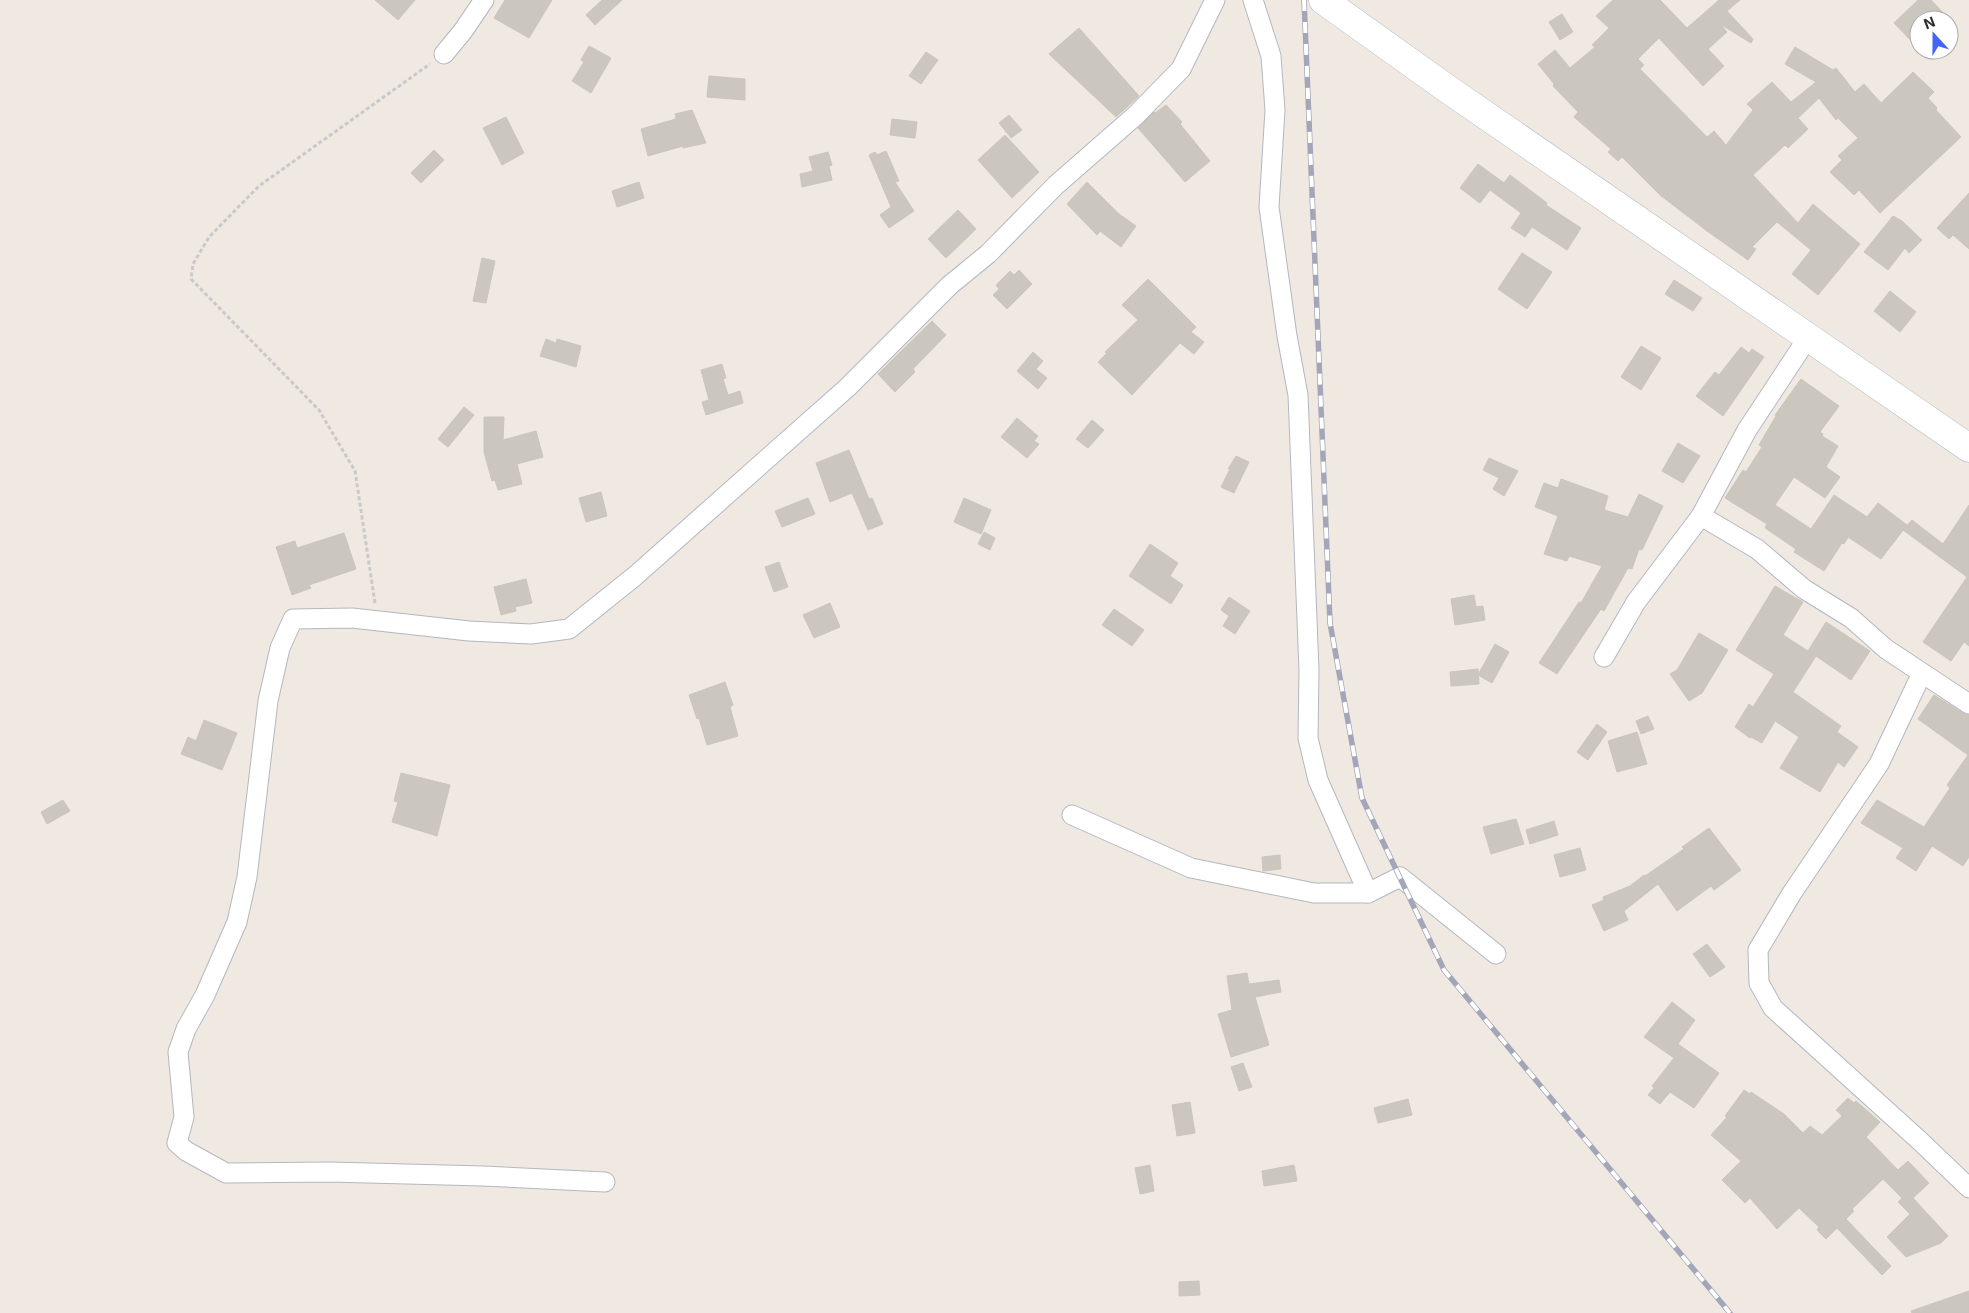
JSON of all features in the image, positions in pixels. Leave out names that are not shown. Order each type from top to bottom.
[{"type":"street","points":[[444,54],[463,31],[484,0]]},
{"type":"street","points":[[605,1182],[387,1173],[226,1173],[186,1150],[177,1142],[184,1117],[178,1052],[186,1029],[205,995],[237,922],[247,877],[268,701],[280,648],[293,619],[352,618],[469,631],[531,634],[569,629],[635,576],[848,387],[950,286],[988,254],[1056,185],[1135,116],[1181,69],[1214,0]]},
{"type":"street","points":[[1253,0],[1271,56],[1275,110],[1269,208],[1287,336],[1298,394],[1309,670],[1308,738],[1318,780],[1368,892]]},
{"type":"street","points":[[1323,0],[1448,90],[1809,336],[1969,448]]},
{"type":"street","points":[[1604,657],[1636,602],[1701,516],[1747,430],[1809,336]]},
{"type":"street","points":[[1701,516],[1757,549],[1804,589],[1851,618],[1886,649],[1969,704]]},
{"type":"street","points":[[1922,673],[1879,764],[1792,893],[1758,950],[1759,983],[1773,1008],[1969,1188]]},
{"type":"street","points":[[1072,814],[1191,868],[1314,893],[1368,892],[1400,877],[1496,954]]},
{"type":"path","points":[[378,621],[355,471],[319,410],[191,279],[193,264],[209,237],[259,186],[444,54]]},
{"type":"building","points":[[375,0],[415,0],[398,20]]},
{"type":"building","points":[[505,0],[552,0],[529,38],[494,18]]},
{"type":"building","points":[[602,0],[622,0],[595,25],[586,15]]},
{"type":"building","points":[[1613,0],[1660,0],[1687,28],[1719,0],[1740,0],[1727,11],[1753,39],[1751,43],[1720,24],[1727,32],[1708,49],[1724,66],[1703,86],[1659,38],[1638,59],[1644,65],[1640,69],[1707,137],[1714,131],[1726,145],[1753,110],[1747,104],[1772,82],[1791,102],[1816,82],[1785,64],[1795,47],[1833,70],[1836,68],[1855,92],[1864,84],[1881,103],[1913,72],[1934,92],[1928,98],[1937,108],[1936,110],[1961,137],[1880,213],[1859,190],[1854,195],[1830,172],[1842,160],[1838,156],[1858,138],[1838,118],[1836,120],[1819,98],[1798,118],[1808,129],[1788,148],[1785,145],[1753,175],[1798,223],[1813,204],[1860,244],[1818,295],[1792,274],[1811,250],[1777,222],[1752,247],[1756,249],[1748,260],[1660,195],[1622,157],[1618,161],[1608,152],[1611,149],[1574,117],[1578,112],[1553,86],[1554,84],[1538,64],[1555,50],[1570,68],[1595,47],[1592,45],[1609,28],[1596,16]]},
{"type":"building","points":[[1918,0],[1931,0],[1940,10],[1909,10],[1909,39],[1894,23]]},
{"type":"building","points":[[1562,14],[1573,32],[1560,40],[1549,22]]},
{"type":"building","points":[[1079,28],[1139,96],[1116,117],[1049,54]]},
{"type":"building","points":[[589,46],[611,58],[591,93],[572,81],[584,62],[581,60]]},
{"type":"building","points":[[926,52],[938,60],[921,84],[909,76]]},
{"type":"building","points":[[709,76],[745,79],[745,100],[707,97]]},
{"type":"building","points":[[1166,105],[1182,122],[1180,124],[1210,161],[1185,182],[1138,128],[1154,112]]},
{"type":"building","points":[[692,110],[706,143],[683,148],[683,146],[648,156],[641,129],[676,119],[675,114]]},
{"type":"building","points":[[1009,115],[1022,130],[1011,138],[999,123]]},
{"type":"building","points":[[506,117],[524,153],[502,165],[483,128]]},
{"type":"building","points":[[892,119],[917,122],[915,138],[890,135]]},
{"type":"building","points":[[1005,135],[1039,172],[1012,198],[978,160]]},
{"type":"building","points":[[434,150],[444,160],[421,183],[411,173]]},
{"type":"building","points":[[886,151],[899,181],[895,182],[914,211],[889,228],[880,215],[891,207],[869,155],[875,152],[877,155]]},
{"type":"building","points":[[828,152],[832,165],[829,166],[832,180],[802,187],[800,174],[813,171],[809,157]]},
{"type":"building","points":[[1478,164],[1504,183],[1510,175],[1547,203],[1546,205],[1581,228],[1567,250],[1532,227],[1525,237],[1511,228],[1521,213],[1490,190],[1480,203],[1460,188]]},
{"type":"building","points":[[639,182],[644,198],[617,207],[612,191]]},
{"type":"building","points":[[1087,182],[1119,214],[1136,226],[1121,247],[1100,231],[1097,235],[1067,204]]},
{"type":"building","points":[[1969,193],[1969,249],[1953,235],[1949,239],[1937,228]]},
{"type":"building","points":[[958,210],[976,229],[946,258],[928,239]]},
{"type":"building","points":[[1893,216],[1902,221],[1922,240],[1909,253],[1905,248],[1888,270],[1864,252]]},
{"type":"building","points":[[1522,253],[1552,272],[1527,309],[1498,289]]},
{"type":"building","points":[[482,258],[495,261],[486,303],[473,301]]},
{"type":"building","points":[[1019,270],[1032,284],[1007,309],[993,295],[999,289],[996,285],[1010,271],[1014,275]]},
{"type":"building","points":[[1148,279],[1196,327],[1191,332],[1204,342],[1194,354],[1180,343],[1132,395],[1098,362],[1107,353],[1105,352],[1138,320],[1122,305]]},
{"type":"building","points":[[1674,280],[1702,298],[1693,311],[1665,294]]},
{"type":"building","points":[[1890,291],[1916,312],[1900,332],[1874,311]]},
{"type":"building","points":[[932,321],[946,335],[913,369],[915,372],[895,392],[878,374]]},
{"type":"building","points":[[546,339],[556,343],[557,339],[581,346],[576,367],[540,356]]},
{"type":"building","points":[[1641,346],[1661,358],[1641,390],[1621,377]]},
{"type":"building","points":[[1741,347],[1749,353],[1752,349],[1764,357],[1723,416],[1696,396],[1715,372],[1719,375]]},
{"type":"building","points":[[1033,352],[1043,361],[1036,369],[1047,378],[1038,389],[1017,371]]},
{"type":"building","points":[[722,364],[726,378],[723,379],[728,395],[740,391],[743,403],[706,415],[702,402],[709,400],[701,370]]},
{"type":"building","points":[[1801,379],[1839,406],[1820,432],[1823,434],[1822,436],[1838,446],[1826,467],[1840,477],[1825,498],[1794,477],[1775,505],[1811,529],[1834,495],[1867,517],[1878,503],[1907,525],[1881,559],[1848,537],[1824,571],[1794,552],[1796,549],[1765,528],[1767,524],[1725,498],[1743,470],[1746,472],[1762,447],[1759,445],[1775,415]]},
{"type":"building","points":[[464,407],[474,415],[448,447],[438,439]]},
{"type":"building","points":[[484,417],[504,417],[503,440],[536,431],[543,457],[517,464],[522,484],[498,490],[495,480],[492,481],[484,452]]},
{"type":"building","points":[[1017,418],[1038,436],[1034,441],[1039,444],[1027,458],[1001,437]]},
{"type":"building","points":[[1092,420],[1104,430],[1088,448],[1076,439]]},
{"type":"building","points":[[1678,443],[1700,456],[1683,483],[1662,471]]},
{"type":"building","points":[[849,450],[869,499],[872,498],[883,524],[868,530],[852,493],[830,502],[816,463]]},
{"type":"building","points":[[1236,456],[1249,462],[1234,493],[1221,487],[1230,469],[1228,469]]},
{"type":"building","points":[[1489,458],[1518,471],[1504,496],[1493,489],[1499,478],[1483,470]]},
{"type":"building","points":[[1561,479],[1608,496],[1604,510],[1628,517],[1639,494],[1663,506],[1642,550],[1639,549],[1632,569],[1628,568],[1604,611],[1601,609],[1557,674],[1539,663],[1579,602],[1581,603],[1602,566],[1569,556],[1567,561],[1544,554],[1558,516],[1535,507],[1544,483],[1558,488]]},
{"type":"building","points":[[601,492],[607,516],[586,522],[579,498]]},
{"type":"building","points":[[808,498],[815,514],[782,527],[775,511]]},
{"type":"building","points":[[964,498],[991,510],[981,534],[954,522]]},
{"type":"building","points":[[1969,505],[1969,646],[1964,642],[1951,661],[1923,642],[1967,577],[1903,530],[1912,520],[1943,544]]},
{"type":"building","points":[[984,532],[995,538],[990,550],[978,544]]},
{"type":"building","points":[[344,533],[356,569],[309,585],[311,588],[292,595],[276,547],[295,541],[297,548]]},
{"type":"building","points":[[1150,544],[1178,563],[1170,576],[1183,585],[1171,604],[1129,576]]},
{"type":"building","points":[[779,562],[788,587],[774,592],[765,567]]},
{"type":"building","points":[[526,579],[532,603],[515,607],[516,611],[501,615],[494,587]]},
{"type":"building","points":[[1775,586],[1803,602],[1783,635],[1808,651],[1826,622],[1870,651],[1851,680],[1816,656],[1793,692],[1841,726],[1837,732],[1858,747],[1844,767],[1838,762],[1820,792],[1780,768],[1799,737],[1775,721],[1762,743],[1750,738],[1735,727],[1749,704],[1753,707],[1774,674],[1736,650]]},
{"type":"building","points":[[1474,595],[1476,607],[1483,606],[1485,620],[1455,625],[1451,599]]},
{"type":"building","points":[[1229,597],[1250,611],[1235,634],[1223,626],[1229,616],[1221,610]]},
{"type":"building","points":[[830,603],[840,627],[814,638],[803,615]]},
{"type":"building","points":[[1114,609],[1144,630],[1132,646],[1102,625]]},
{"type":"building","points":[[1699,633],[1728,650],[1702,693],[1689,701],[1670,674],[1677,670]]},
{"type":"building","points":[[1495,644],[1509,652],[1492,683],[1478,675]]},
{"type":"building","points":[[1478,669],[1479,684],[1451,686],[1450,672]]},
{"type":"building","points":[[725,682],[733,705],[730,707],[738,736],[707,745],[699,718],[697,719],[689,695]]},
{"type":"building","points":[[1934,695],[1969,715],[1969,857],[1963,866],[1932,846],[1916,871],[1896,858],[1903,848],[1861,823],[1877,800],[1924,827],[1950,788],[1947,785],[1968,755],[1918,719]]},
{"type":"building","points":[[1648,716],[1654,729],[1641,734],[1636,721]]},
{"type":"building","points":[[204,720],[237,733],[222,770],[181,754],[188,737],[196,741]]},
{"type":"building","points":[[1597,724],[1607,732],[1588,760],[1577,752]]},
{"type":"building","points":[[1637,732],[1647,764],[1617,772],[1608,741]]},
{"type":"building","points":[[401,773],[450,785],[437,836],[392,822],[398,802],[394,801]]},
{"type":"building","points":[[63,800],[70,811],[47,824],[41,812]]},
{"type":"building","points":[[1516,819],[1524,844],[1491,854],[1483,827]]},
{"type":"building","points":[[1554,821],[1558,835],[1530,844],[1526,830]]},
{"type":"building","points":[[1709,828],[1741,870],[1714,890],[1711,886],[1677,911],[1658,884],[1624,911],[1628,920],[1604,931],[1592,905],[1604,900],[1603,897],[1630,886],[1684,849],[1682,847]]},
{"type":"building","points":[[1580,848],[1586,870],[1560,877],[1554,855]]},
{"type":"building","points":[[1280,855],[1281,869],[1263,871],[1262,857]]},
{"type":"building","points":[[1707,944],[1725,967],[1710,977],[1693,954]]},
{"type":"building","points":[[1247,973],[1249,984],[1279,980],[1281,992],[1255,997],[1269,1045],[1231,1057],[1218,1014],[1232,1010],[1227,976]]},
{"type":"building","points":[[1672,1002],[1695,1020],[1678,1044],[1719,1073],[1694,1108],[1670,1092],[1660,1104],[1648,1095],[1654,1088],[1652,1086],[1674,1058],[1644,1037]]},
{"type":"building","points":[[1243,1063],[1252,1087],[1239,1091],[1231,1067]]},
{"type":"building","points":[[1744,1090],[1750,1094],[1751,1092],[1784,1114],[1803,1133],[1810,1126],[1822,1135],[1842,1116],[1836,1110],[1848,1098],[1854,1103],[1856,1101],[1880,1122],[1866,1137],[1898,1170],[1908,1161],[1929,1183],[1913,1198],[1948,1236],[1941,1243],[1906,1257],[1887,1237],[1910,1214],[1898,1202],[1902,1198],[1883,1179],[1852,1209],[1854,1211],[1846,1219],[1891,1266],[1882,1275],[1837,1228],[1826,1239],[1817,1230],[1819,1227],[1799,1208],[1777,1229],[1750,1198],[1745,1203],[1722,1180],[1741,1161],[1711,1135],[1727,1117],[1725,1116]]},
{"type":"building","points":[[1408,1099],[1412,1115],[1378,1123],[1374,1108]]},
{"type":"building","points":[[1190,1102],[1195,1133],[1177,1136],[1172,1105]]},
{"type":"building","points":[[1150,1165],[1154,1191],[1140,1194],[1135,1168]]},
{"type":"building","points":[[1294,1165],[1297,1181],[1264,1186],[1262,1171]]},
{"type":"building","points":[[1199,1281],[1200,1295],[1179,1296],[1179,1282]]},
{"type":"building","points":[[1969,1291],[1969,1313],[1912,1313],[1911,1311]]},
{"type":"railway","points":[[1304,0],[1330,623],[1362,798],[1444,970],[1730,1313]]}]
